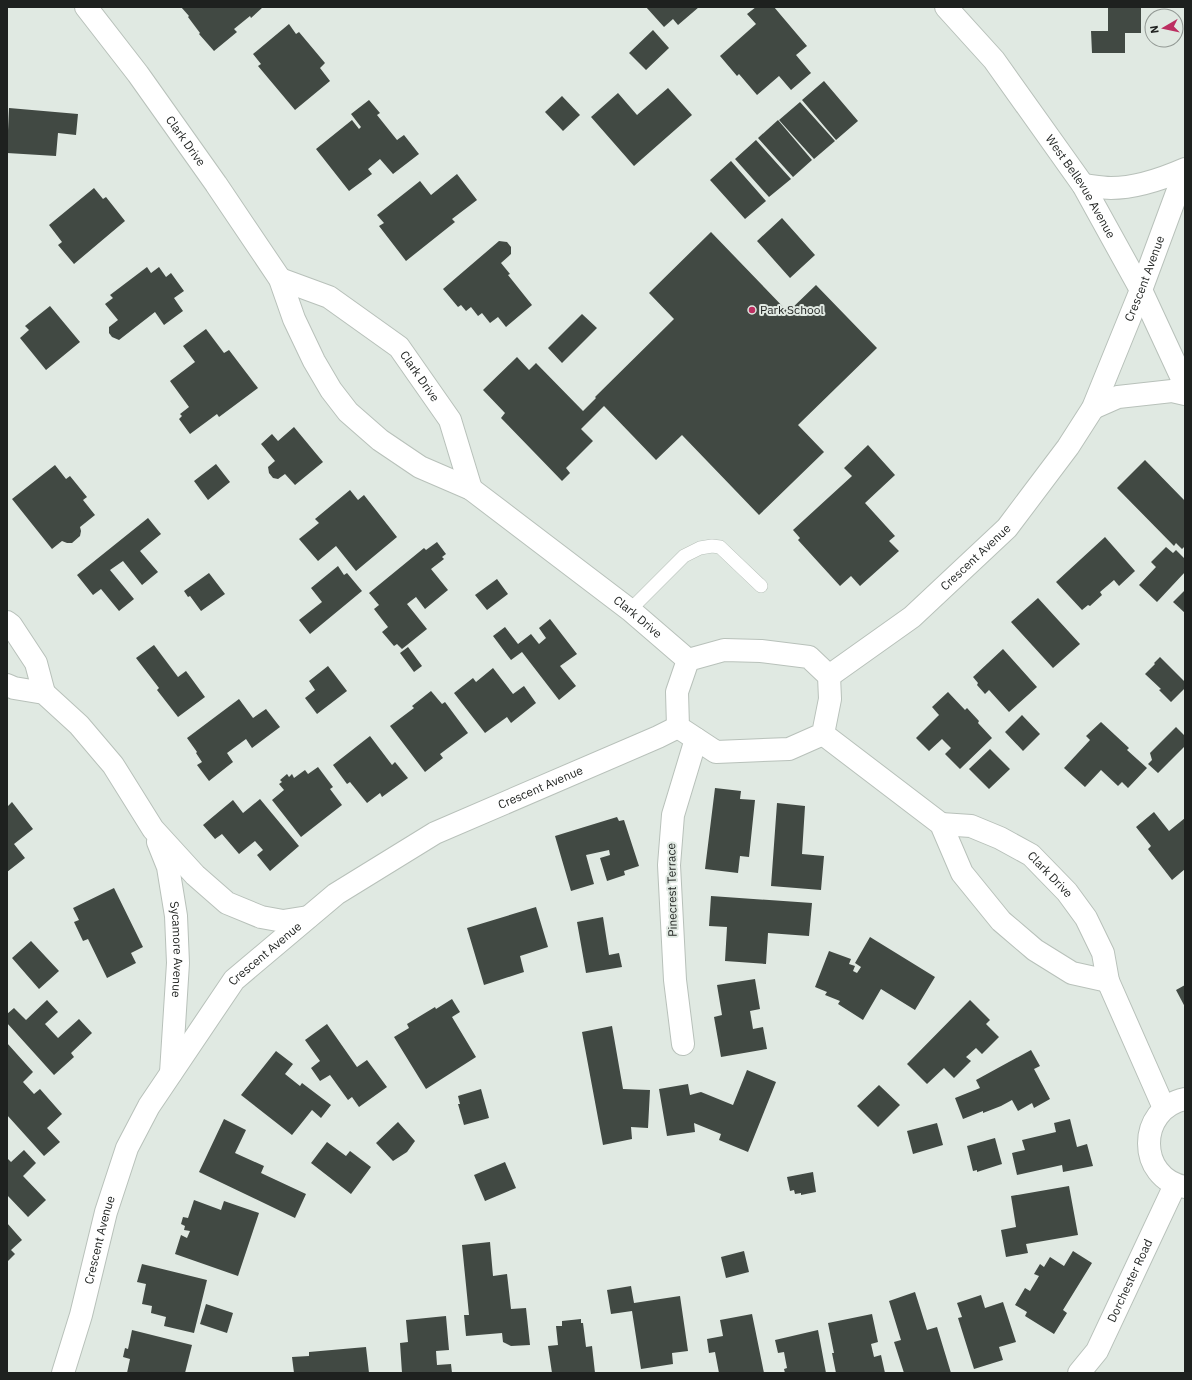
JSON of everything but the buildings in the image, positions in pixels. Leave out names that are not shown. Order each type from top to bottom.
[{"type":"street","name":"Clark Drive","points":[[86,7],[138,74],[216,184],[280,279],[294,319],[314,361],[331,390],[348,412],[380,440],[420,467],[471,489],[630,610],[688,660]]},
{"type":"street","name":"West Bellevue Avenue","points":[[946,7],[994,60],[1083,185],[1141,290],[1185,385]]},
{"type":"street","name":"Crescent Avenue","points":[[1083,185],[1110,188],[1139,185],[1185,170]]},
{"type":"street","name":"Crescent Avenue","points":[[828,676],[912,617],[1007,528],[1068,447],[1092,408],[1141,290],[1185,170]]},
{"type":"street","name":"Clark Drive","points":[[280,279],[329,297],[399,347],[450,420],[471,489]]},
{"type":"street","points":[[1092,408],[1118,397],[1172,391],[1185,394]]},
{"type":"street","points":[[7,622],[11,625],[36,663],[44,693],[14,688],[7,685]]},
{"type":"street","points":[[724,650],[768,652],[809,657],[828,676],[830,699],[823,734],[789,749],[716,752],[678,727],[677,692],[688,660],[724,650]]},
{"type":"street","name":"Sycamore Avenue","points":[[44,693],[79,725],[113,765],[153,829],[195,875],[227,902],[261,917],[283,921],[308,917]]},
{"type":"street","name":"Crescent Avenue","points":[[63,1373],[81,1315],[106,1212],[128,1148],[149,1106],[234,980],[336,894],[435,833],[678,727]]},
{"type":"street","points":[[823,734],[941,824],[962,873],[1002,921],[1035,950],[1072,973],[1108,981]]},
{"type":"street","name":"Pinecrest Terrace","points":[[683,1044],[675,980],[669,865],[673,815],[696,739]]},
{"type":"street","name":"Clark Drive","points":[[941,824],[970,826],[1000,838],[1031,855],[1067,892],[1086,918],[1103,953],[1108,981],[1164,1108]]},
{"type":"street","name":"Sycamore Avenue","points":[[153,829],[168,867],[176,916],[178,963],[171,1074]]},
{"type":"street","points":[[1180,1186],[1163,1176],[1153,1164],[1148,1150],[1149,1134],[1154,1120],[1164,1108],[1177,1101],[1185,1099]]},
{"type":"street","name":"Dorchester Road","points":[[1079,1373],[1097,1351],[1180,1186]]},
{"type":"lane","points":[[630,610],[684,556],[700,548],[712,546],[720,547],[761,586]]},
{"type":"place","name":"Park School","points":[[752,310]]}]
